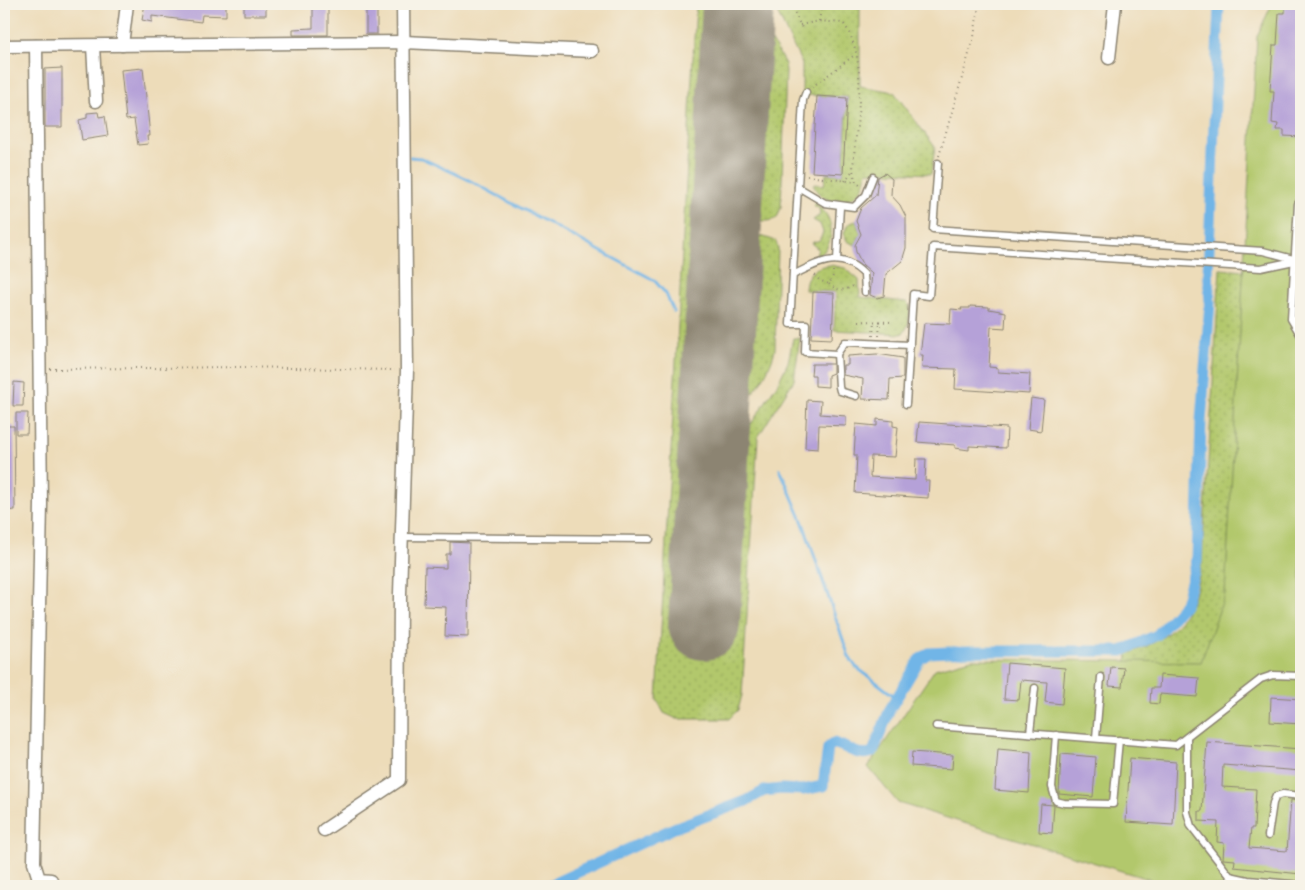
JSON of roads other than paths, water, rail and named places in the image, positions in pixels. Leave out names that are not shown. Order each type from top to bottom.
[{"type":"street","points":[[122,45],[127,4]]},
{"type":"street","points":[[324,830],[399,780],[402,537],[407,370],[403,4]]},
{"type":"street","points":[[1109,58],[1114,4]]},
{"type":"street","points":[[4,46],[404,42],[592,51]]},
{"type":"street","points":[[36,46],[41,504],[34,863],[40,879],[52,880]]},
{"type":"street","points":[[93,46],[96,101]]},
{"type":"lane","points":[[806,92],[803,100],[790,324],[806,324],[805,352],[837,354]]},
{"type":"lane","points":[[938,163],[933,229],[1201,245],[1263,251],[1298,261]]},
{"type":"lane","points":[[798,187],[826,203],[840,207],[854,207],[868,190],[873,177]]},
{"type":"lane","points":[[1301,200],[1298,204],[1298,261],[1291,319],[1301,336]]},
{"type":"lane","points":[[834,260],[840,207]]},
{"type":"lane","points":[[906,404],[913,294],[929,296],[933,247],[1261,268],[1298,261]]},
{"type":"lane","points":[[793,275],[810,266],[834,260],[854,264],[864,274],[865,292]]},
{"type":"lane","points":[[856,396],[840,391],[839,387],[837,354],[845,342],[910,345]]},
{"type":"lane","points":[[402,537],[650,539]]},
{"type":"lane","points":[[936,726],[1176,745],[1262,680],[1280,674],[1301,676]]},
{"type":"lane","points":[[1096,738],[1102,677]]},
{"type":"lane","points":[[1030,733],[1035,688]]},
{"type":"lane","points":[[1056,735],[1052,786],[1056,801],[1064,803],[1113,804],[1119,740]]},
{"type":"lane","points":[[1187,737],[1187,812],[1191,826],[1230,876],[1248,880],[1301,885]]},
{"type":"lane","points":[[1268,836],[1272,803],[1276,796],[1284,794],[1301,796]]},
{"type":"waterway","points":[[548,886],[674,828],[746,801],[764,791],[781,789],[803,790],[823,786],[828,748],[833,743],[857,753],[873,752],[890,709],[920,659],[929,653],[969,651],[1122,651],[1157,635],[1185,604],[1197,560],[1201,421],[1210,302],[1208,274],[1219,4]]},
{"type":"waterway","points":[[410,157],[421,158],[465,178],[654,280],[666,294],[674,312]]},
{"type":"waterway","points":[[780,469],[803,523],[849,657],[856,667],[897,698]]}]
